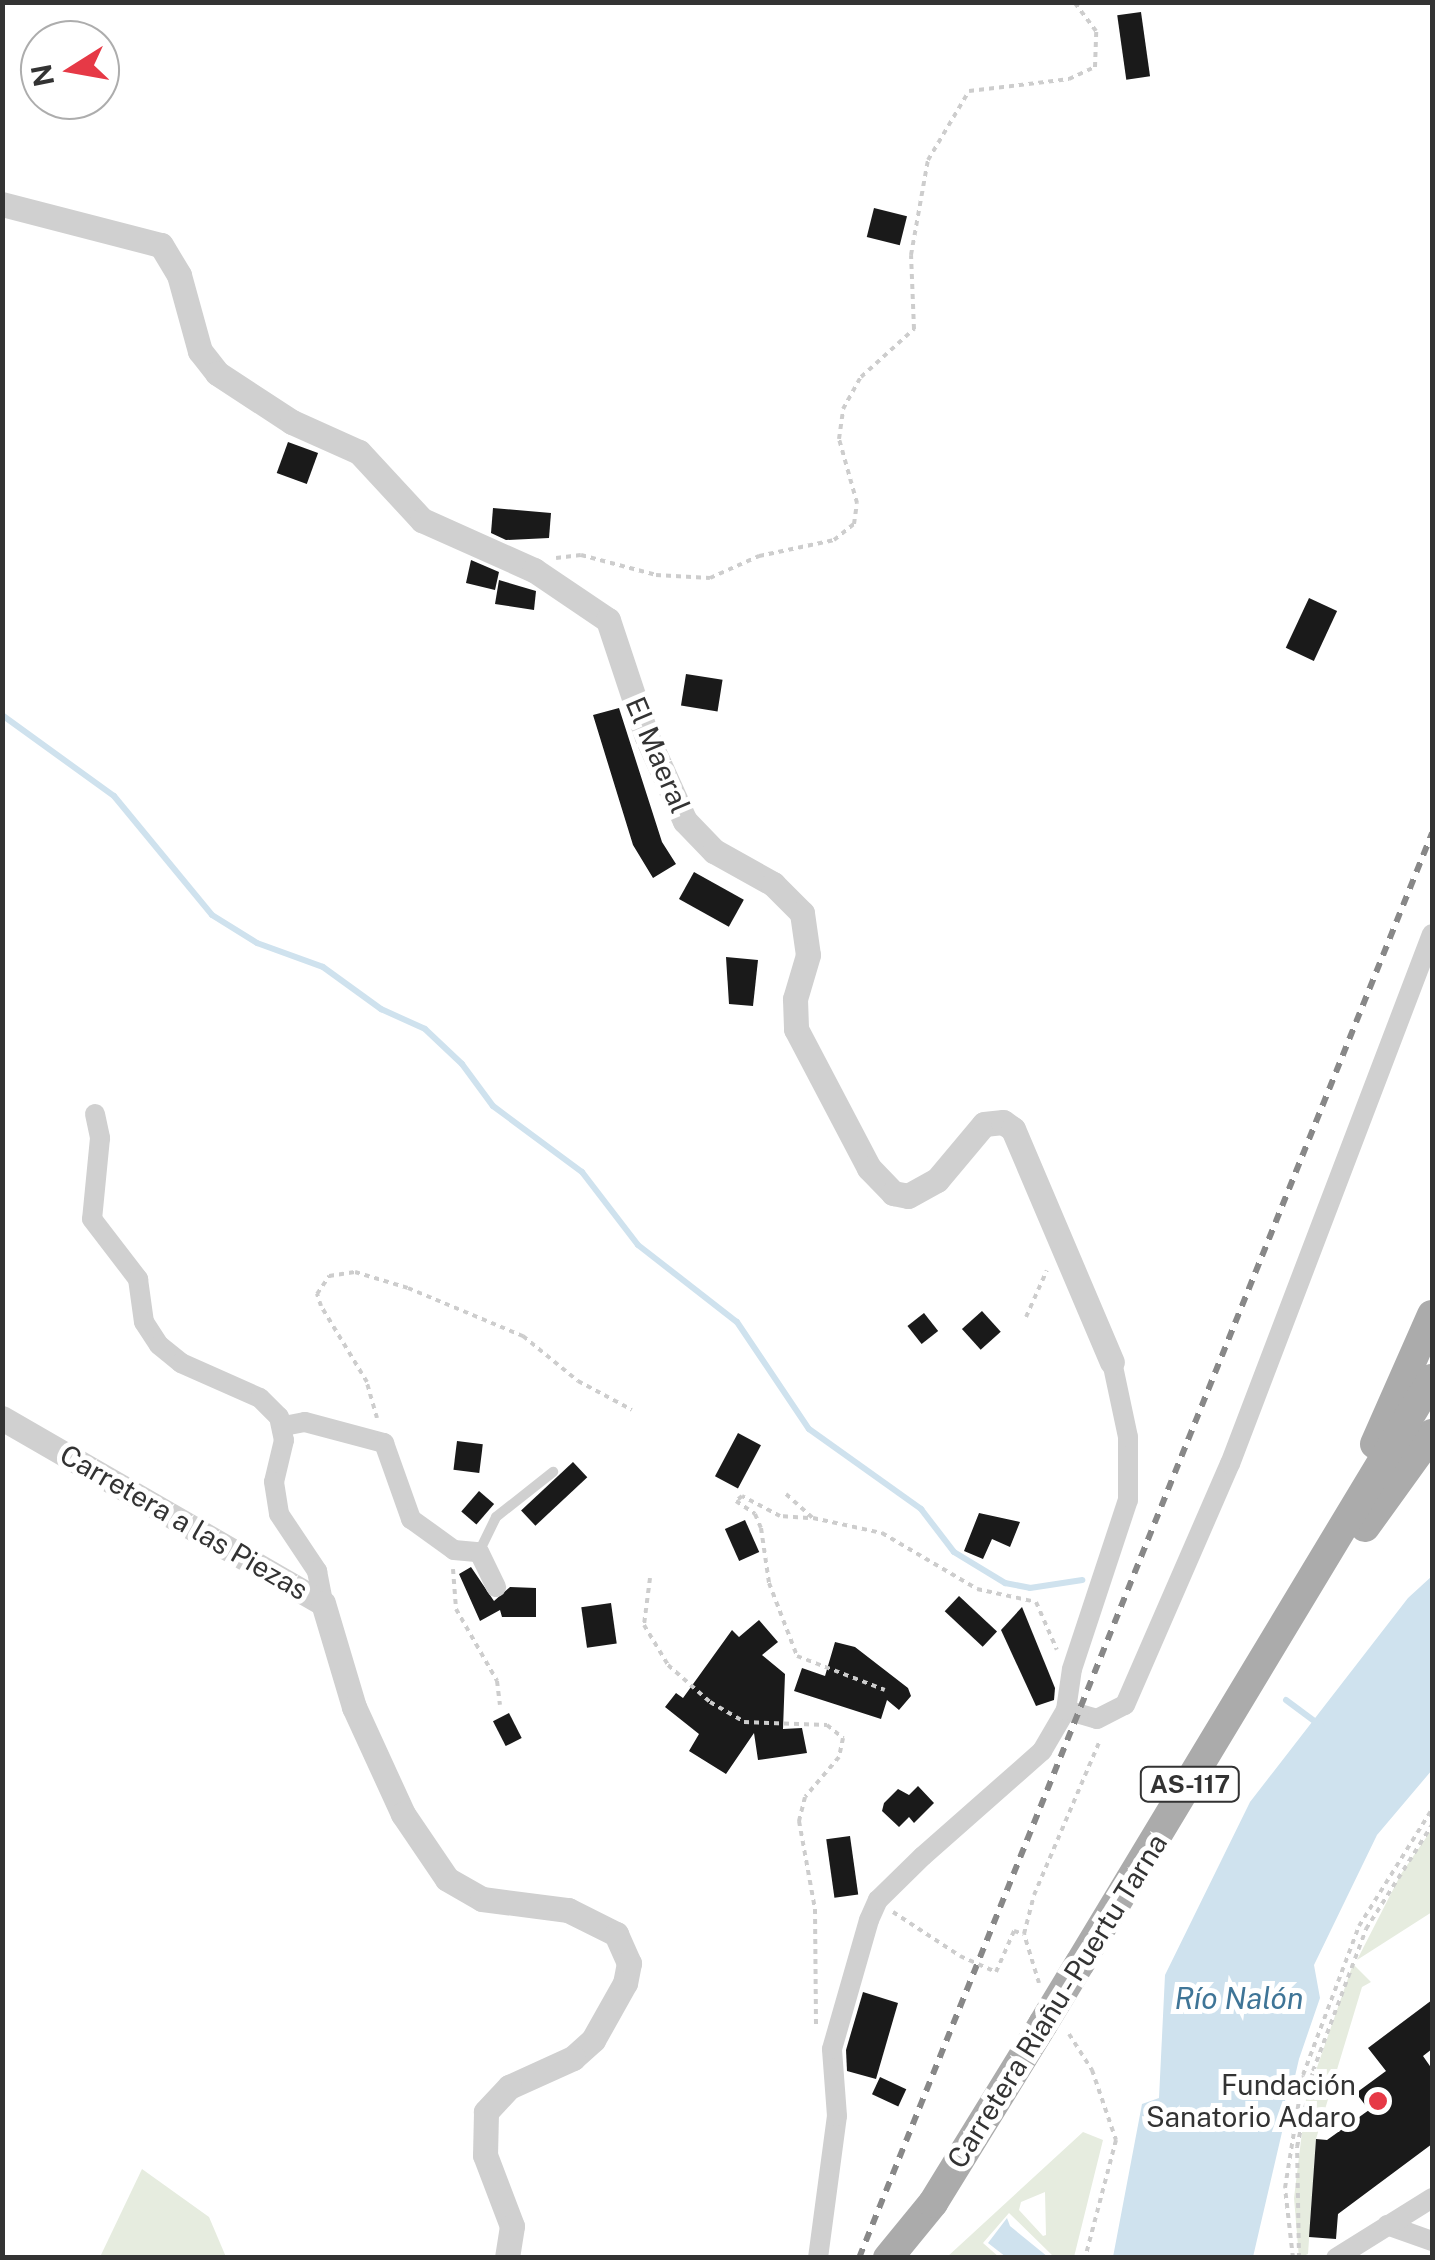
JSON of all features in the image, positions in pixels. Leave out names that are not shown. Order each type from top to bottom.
[{"type":"main road","points":[[1340,1536],[1432,1315]]},
{"type":"main road","name":"Carretera Riañu - Puertu Tarna","points":[[888,2258],[933,2203],[1054,2025],[1080,1963],[1432,1379]]},
{"type":"main road","points":[[1298,1604],[1432,1434]]},
{"type":"street","name":"El Maeral","points":[[2,204],[161,246],[178,275],[200,351],[217,373],[292,422],[373,462],[422,520],[534,570],[608,620],[646,737],[685,821],[714,850],[773,884],[802,913],[808,955],[795,999],[796,1029],[880,1184],[893,1194],[924,1191],[974,1132],[992,1121],[1002,1122],[1020,1141],[1112,1362]]},
{"type":"street","points":[[1066,1710],[1110,1717],[1125,1705],[1230,1464],[1340,1163],[1432,934]]},
{"type":"street","points":[[95,1114],[100,1138],[92,1219],[138,1279],[150,1333],[181,1362],[260,1398],[284,1426]]},
{"type":"street","points":[[818,2258],[837,2116],[832,2048],[878,1900],[1023,1771],[1066,1710],[1069,1688],[1128,1500],[1128,1437],[1112,1362]]},
{"type":"street","name":"Carretera a las Piezas","points":[[2,1418],[323,1603],[354,1707],[402,1814],[447,1878],[482,1899],[597,1920],[616,1934],[629,1963],[626,1984],[584,2050],[509,2088],[486,2112],[485,2155],[512,2226],[508,2258]]},
{"type":"street","points":[[284,1426],[305,1422],[369,1435],[393,1456],[411,1519],[454,1550],[479,1552],[496,1587]]},
{"type":"street","points":[[284,1426],[274,1482],[279,1514],[317,1570],[323,1603]]},
{"type":"street","points":[[1336,2258],[1432,2198]]},
{"type":"street","points":[[1387,2225],[1432,2241]]},
{"type":"lane","points":[[479,1552],[496,1516],[553,1472]]},
{"type":"path","points":[[534,570],[548,560],[581,555],[656,574],[710,578],[759,556],[834,540],[854,524],[857,503],[839,439],[843,410],[861,377],[914,329],[911,255],[928,160],[969,91],[1069,79],[1096,67],[1096,32],[1074,2]]},
{"type":"path","points":[[1026,1317],[1060,1238]]},
{"type":"path","points":[[369,1435],[377,1414],[367,1382],[317,1294],[329,1276],[354,1272],[408,1288],[524,1336],[578,1381],[632,1410]]},
{"type":"path","points":[[786,1494],[813,1518]]},
{"type":"path","points":[[885,1690],[797,1656],[769,1584],[755,1514],[736,1501],[742,1496],[780,1516],[813,1518],[882,1533],[977,1589],[1036,1602],[1069,1688]]},
{"type":"path","points":[[454,1550],[456,1609],[497,1682],[500,1704]]},
{"type":"path","points":[[650,1578],[644,1626],[668,1665],[702,1695],[744,1722],[827,1725],[843,1738],[839,1757],[804,1798],[799,1821],[815,1909],[818,2038]]},
{"type":"path","points":[[1042,1988],[1024,1934],[1110,1717]]},
{"type":"path","points":[[1296,2258],[1285,2188],[1303,2075],[1359,1926],[1432,1809]]},
{"type":"path","points":[[1296,2258],[1296,2162],[1313,2071],[1366,1929],[1432,1825]]},
{"type":"path","points":[[878,1900],[960,1956],[996,1972],[1014,1930],[1024,1934]]},
{"type":"path","points":[[1054,2025],[1092,2070],[1116,2140],[1085,2258]]},
{"type":"shaded area","points":[[1432,1829],[1432,1912],[1357,1960],[1401,1874]]},
{"type":"shaded area","points":[[1353,1964],[1371,1982],[1362,1987],[1316,2139],[1308,2254],[1299,2258],[1294,2198],[1306,2099]]},
{"type":"shaded area","points":[[1083,2132],[1103,2140],[1074,2257],[1054,2257],[1009,2213],[983,2243],[999,2257],[947,2257]],"holes":[[[1045,2192],[1046,2235],[1019,2210],[1021,2202]]]},
{"type":"shaded area","points":[[142,2169],[209,2217],[226,2257],[100,2257]]},
{"type":"water","name":"Río Nalón","points":[[1432,1576],[1432,1770],[1377,1835],[1314,1965],[1320,1998],[1299,2059],[1253,2257],[1113,2257],[1142,2104],[1159,2098],[1165,1975],[1250,1802],[1408,1598]]},
{"type":"water","points":[[1007,2218],[1010,2226],[1048,2257],[1006,2257],[988,2243]]},
{"type":"building","points":[[1141,12],[1150,76],[1126,80],[1117,15]]},
{"type":"building","points":[[874,208],[907,216],[900,245],[867,237]]},
{"type":"building","points":[[288,442],[318,453],[307,484],[277,473]]},
{"type":"building","points":[[493,508],[551,513],[549,538],[506,540],[491,533]]},
{"type":"building","points":[[471,560],[499,572],[495,590],[466,583]]},
{"type":"building","points":[[499,580],[536,591],[534,610],[495,604]]},
{"type":"building","points":[[1309,598],[1337,611],[1314,661],[1286,648]]},
{"type":"building","points":[[686,674],[723,680],[718,711],[681,706]]},
{"type":"building","points":[[619,708],[662,842],[676,864],[653,878],[633,845],[593,715]]},
{"type":"building","points":[[694,872],[744,900],[729,927],[679,899]]},
{"type":"building","points":[[726,957],[758,960],[753,1006],[729,1004]]},
{"type":"building","points":[[982,1311],[1001,1332],[981,1350],[962,1329]]},
{"type":"building","points":[[924,1313],[938,1331],[922,1344],[907,1326]]},
{"type":"building","points":[[738,1433],[761,1445],[738,1488],[715,1476]]},
{"type":"building","points":[[457,1441],[483,1444],[479,1473],[453,1470]]},
{"type":"building","points":[[573,1462],[587,1477],[535,1526],[521,1510]]},
{"type":"building","points":[[479,1491],[494,1504],[476,1524],[461,1511]]},
{"type":"building","points":[[979,1513],[1020,1522],[1010,1547],[992,1539],[983,1559],[964,1551]]},
{"type":"building","points":[[745,1520],[759,1552],[739,1561],[725,1529]]},
{"type":"building","points":[[471,1567],[494,1601],[510,1587],[536,1588],[536,1617],[502,1617],[500,1610],[480,1621],[459,1574]]},
{"type":"building","points":[[959,1596],[997,1631],[983,1647],[945,1611]]},
{"type":"building","points":[[611,1603],[617,1644],[587,1648],[581,1607]]},
{"type":"building","points":[[1022,1607],[1055,1688],[1054,1700],[1036,1706],[1001,1630]]},
{"type":"building","points":[[759,1620],[778,1642],[762,1655],[785,1674],[783,1729],[802,1728],[807,1753],[758,1760],[754,1733],[726,1774],[689,1751],[699,1734],[665,1707],[676,1693],[683,1698],[732,1630],[739,1637]]},
{"type":"building","points":[[835,1642],[855,1647],[908,1688],[911,1696],[899,1710],[887,1700],[881,1719],[794,1691],[802,1668],[825,1676]]},
{"type":"building","points":[[509,1713],[522,1738],[506,1746],[493,1721]]},
{"type":"building","points":[[918,1786],[934,1803],[914,1823],[909,1817],[899,1827],[882,1811],[884,1803],[898,1789],[909,1795]]},
{"type":"building","points":[[850,1836],[858,1894],[834,1898],[826,1839]]},
{"type":"building","points":[[863,1992],[898,2003],[876,2079],[847,2071],[846,2050]]},
{"type":"building","name":"Fundación Sanatorio Adaro","points":[[1432,2000],[1432,2049],[1423,2056],[1432,2069],[1432,2144],[1338,2214],[1336,2239],[1309,2237],[1316,2139],[1327,2140],[1369,2110],[1356,2093],[1386,2071],[1368,2048]]},
{"type":"building","points":[[880,2077],[906,2089],[898,2106],[872,2094]]},
{"type":"waterway","points":[[2,715],[114,796],[212,915],[257,943],[323,967],[381,1009],[425,1029],[462,1064],[493,1106],[582,1172],[638,1245],[737,1322],[809,1429],[921,1509],[954,1552],[1005,1583],[1030,1588],[1082,1580]]},
{"type":"waterway","points":[[1286,1700],[1321,1726]]},
{"type":"railway","points":[[859,2258],[1432,833]]},
{"type":"place","name":"Fundación Sanatorio Adaro","points":[[1378,2101]]}]
